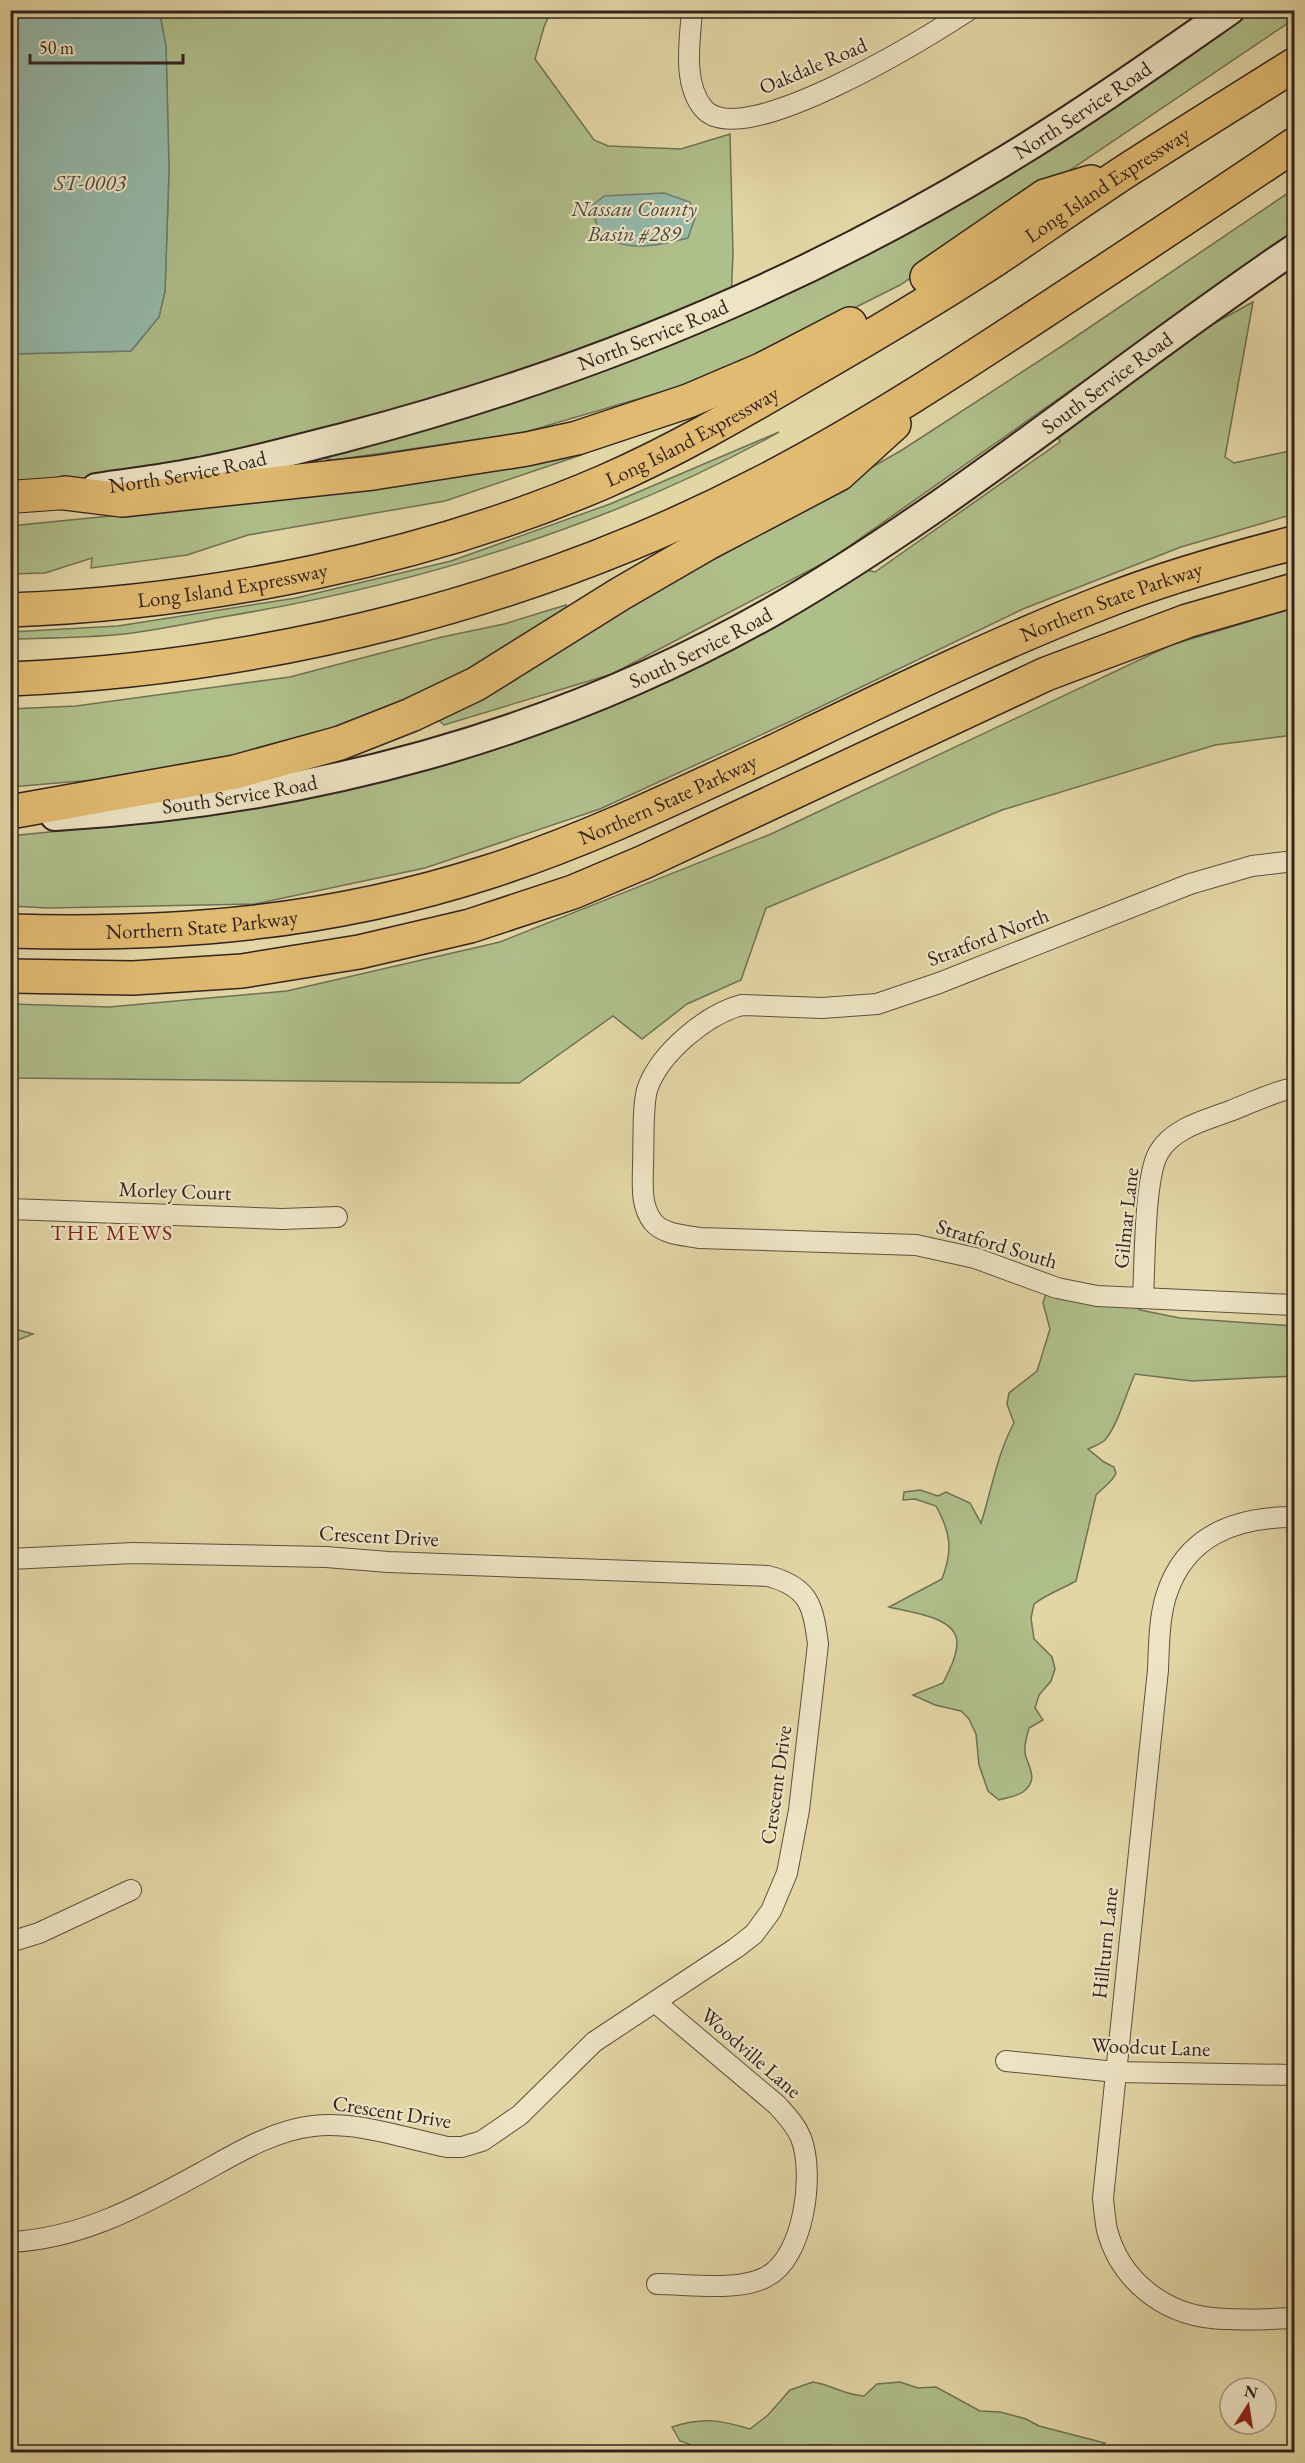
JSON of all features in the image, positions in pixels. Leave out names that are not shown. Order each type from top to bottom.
[{"type":"highway","name":"Long Island Expressway","points":[[10,610],[96,604],[171,595],[319,570],[465,532],[605,482],[733,417],[865,341],[994,260],[1124,172],[1294,64]]},
{"type":"highway","points":[[10,679],[118,672],[264,651],[369,628],[483,596],[623,546],[750,489],[829,446],[951,373],[1294,145]]},
{"type":"highway","points":[[64,493],[122,500],[320,480],[467,460],[577,438],[688,401],[761,370],[831,335],[913,287],[1045,196],[1124,172]]},
{"type":"highway","points":[[10,812],[113,792],[197,780],[244,769],[339,742],[382,727],[449,698],[476,684],[662,569],[839,474],[951,373]]},
{"type":"highway","name":"Northern State Parkway","points":[[10,931],[116,933],[211,928],[341,910],[452,883],[524,860],[621,822],[970,659],[1073,614],[1178,576],[1294,543]]},
{"type":"highway","name":"Northern State Parkway","points":[[10,976],[133,978],[252,970],[358,952],[470,926],[573,892],[644,862],[1046,674],[1186,621],[1294,590]]},
{"type":"main road","name":"North Service Road","points":[[10,497],[64,493],[188,474],[376,429],[542,377],[675,326],[802,270],[936,201],[1066,122],[1230,10]]},
{"type":"main road","name":"South Service Road","points":[[10,818],[86,815],[162,808],[236,798],[317,782],[413,759],[487,737],[629,683],[734,632],[860,557],[954,493],[1294,249]]},
{"type":"street","name":"Oakdale Road","points":[[692,10],[690,72],[698,100],[705,111],[716,118],[735,121],[771,111],[854,79],[969,10]]},
{"type":"street","name":"Stratford North","points":[[653,1222],[643,1201],[644,1132],[648,1087],[672,1048],[730,1008],[742,1005],[822,1008],[877,1004],[939,983],[1190,884],[1252,866],[1294,861]]},
{"type":"street","name":"Gilmar Lane","points":[[1143,1298],[1149,1194],[1153,1168],[1159,1152],[1169,1140],[1196,1124],[1294,1088]]},
{"type":"street","name":"Morley Court","points":[[10,1209],[282,1219],[337,1217]]},
{"type":"street","name":"Stratford South","points":[[653,1222],[666,1232],[699,1239],[916,1245],[975,1258],[1057,1288],[1097,1296],[1294,1305]]},
{"type":"street","name":"Hillturn Lane","points":[[1294,1517],[1257,1519],[1218,1531],[1190,1554],[1179,1567],[1167,1595],[1160,1624],[1158,1670],[1103,2198],[1107,2229],[1115,2253],[1125,2270],[1152,2297],[1176,2310],[1209,2318],[1294,2319]]},
{"type":"street","name":"Crescent Drive","points":[[10,1559],[133,1553],[326,1557],[388,1562],[737,1573],[768,1576],[786,1580],[800,1589],[815,1617],[818,1644],[799,1810],[787,1873],[771,1911],[754,1934],[736,1948],[594,2042],[520,2115],[483,2142],[462,2147],[447,2147],[355,2127],[333,2124],[310,2126],[256,2142],[152,2200],[105,2221],[39,2241],[10,2242]]},
{"type":"street","points":[[10,1942],[39,1933],[131,1890]]},
{"type":"street","name":"Woodville Lane","points":[[655,2002],[777,2104],[792,2121],[801,2138],[805,2154],[806,2195],[797,2240],[789,2257],[768,2276],[749,2284],[657,2283]]},
{"type":"street","name":"Woodcut Lane","points":[[1006,2061],[1116,2072],[1294,2075]]},
{"type":"green space","points":[[154,11],[551,11],[535,59],[594,140],[608,146],[681,149],[730,134],[733,254],[731,302],[385,423],[11,494],[10,354],[131,351],[159,317],[165,291],[169,170],[166,47],[161,20]]},
{"type":"green space","points":[[1247,11],[1294,11],[1294,19],[900,285],[723,374],[522,433],[334,460],[309,456],[526,395],[1076,130]]},
{"type":"green space","points":[[1294,189],[1294,233],[831,559],[612,674],[444,725],[437,719],[512,682],[570,640],[902,450],[1062,346]]},
{"type":"green space","points":[[1253,302],[1225,457],[1234,463],[1294,450],[1294,514],[1181,547],[1023,609],[789,722],[600,809],[425,868],[255,904],[48,908],[11,906],[10,836],[199,817],[385,781],[620,700],[862,569],[875,572],[1060,442],[1057,433],[1202,330]]},
{"type":"green space","points":[[779,432],[715,466],[579,524],[437,570],[293,604],[149,630],[96,636],[11,639],[11,632],[118,626],[296,598],[451,561],[610,504]]},
{"type":"green space","points":[[578,449],[581,455],[445,501],[248,535],[187,555],[91,568],[92,558],[45,573],[11,574],[10,526],[211,506]]},
{"type":"green space","points":[[566,605],[570,612],[425,695],[284,751],[162,774],[11,787],[10,709],[76,706],[290,677],[442,637],[504,624]]},
{"type":"green space","points":[[1294,608],[1294,735],[1215,745],[1002,810],[766,908],[741,980],[687,1004],[642,1039],[613,1016],[519,1083],[11,1078],[11,1004],[109,1007],[287,991],[500,942],[771,834],[1171,645]]},
{"type":"green space","points":[[1046,1293],[1122,1297],[1140,1310],[1180,1318],[1294,1326],[1294,1376],[1192,1381],[1135,1374],[1110,1434],[1103,1441],[1088,1449],[1114,1467],[1116,1473],[1096,1495],[1076,1581],[1034,1604],[1031,1618],[1034,1639],[1052,1657],[1055,1669],[1051,1681],[1039,1695],[1035,1708],[1043,1720],[1029,1728],[1026,1740],[1025,1752],[1032,1777],[1031,1782],[1023,1792],[999,1800],[988,1791],[979,1765],[976,1734],[969,1719],[961,1711],[935,1705],[913,1695],[943,1683],[956,1653],[955,1633],[949,1626],[930,1617],[889,1607],[942,1579],[948,1559],[947,1533],[936,1506],[915,1499],[903,1500],[904,1492],[920,1490],[938,1496],[946,1492],[970,1503],[981,1523],[999,1459],[1014,1423],[1007,1404],[1009,1393],[1037,1371],[1050,1329],[1043,1303]]},
{"type":"green space","points":[[11,1328],[33,1334],[11,1343]]},
{"type":"green space","points":[[813,2382],[864,2396],[877,2384],[900,2382],[918,2388],[936,2387],[980,2411],[1000,2412],[1026,2419],[1039,2426],[1105,2443],[1091,2452],[847,2452],[830,2445],[811,2445],[784,2452],[757,2450],[711,2452],[680,2441],[672,2427],[711,2421],[730,2423],[750,2429],[768,2415],[790,2390]]},
{"type":"water","name":"ST-0003","points":[[10,11],[154,11],[161,20],[166,46],[169,170],[165,291],[159,317],[131,351],[11,354]]},
{"type":"water","name":"Nassau County Basin #289","points":[[664,193],[690,202],[695,218],[688,238],[658,245],[627,245],[603,234],[596,222],[593,205],[604,196]]},
{"type":"district","name":"THE MEWS","points":[[112,1232]]}]
